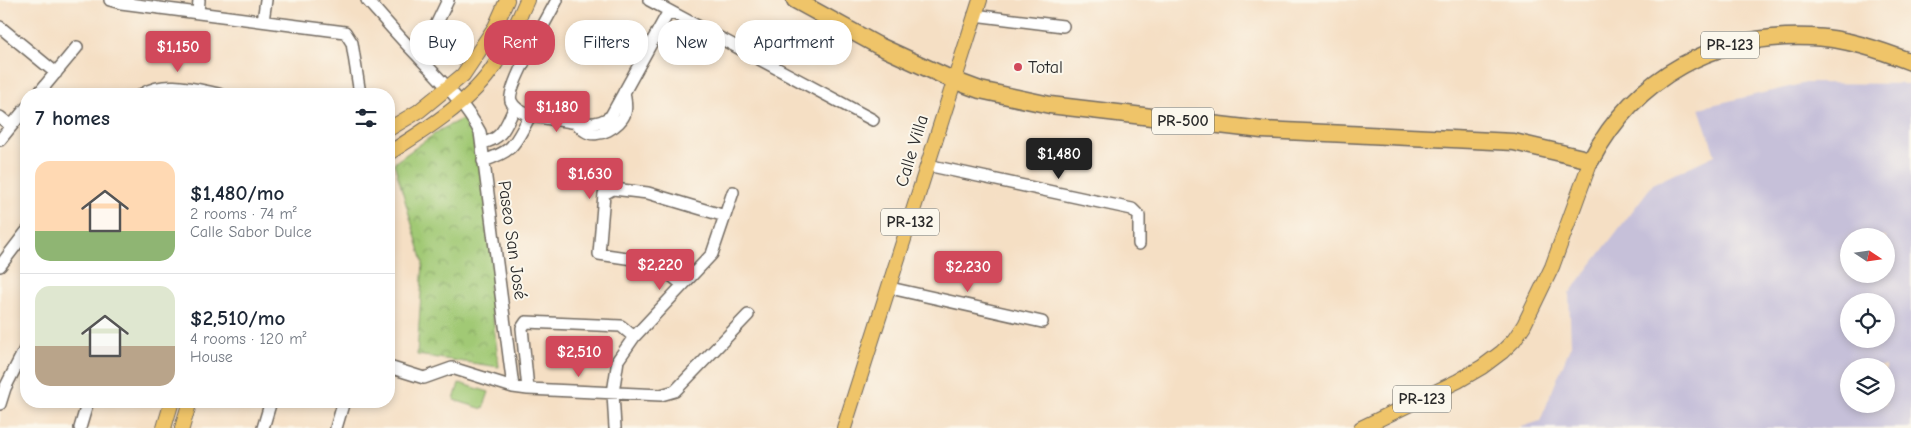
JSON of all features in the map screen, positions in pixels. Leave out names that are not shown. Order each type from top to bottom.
[{"type":"highway","name":"PR-500","points":[[795,0],[877,45],[953,80],[980,90],[1050,105],[1262,130],[1514,142],[1591,160]]},
{"type":"highway","name":"PR-123","points":[[1591,160],[1610,129],[1643,91],[1684,64],[1732,44],[1769,38],[1813,37],[1859,45],[1911,62]]},
{"type":"main road","points":[[395,125],[419,111],[455,96],[479,67],[495,42],[504,22],[508,0]]},
{"type":"main road","points":[[395,149],[455,96],[490,72],[527,0]]},
{"type":"main road","name":"Calle Villa","points":[[844,428],[890,288],[953,80],[980,0]]},
{"type":"main road","name":"PR-123","points":[[1361,428],[1458,381],[1482,367],[1502,352],[1524,325],[1552,267],[1591,160]]},
{"type":"main road","points":[[164,428],[170,408]]},
{"type":"main road","points":[[182,428],[188,408]]},
{"type":"street","points":[[110,0],[344,32],[352,42],[359,88]]},
{"type":"street","points":[[198,13],[199,0]]},
{"type":"street","points":[[263,21],[266,0]]},
{"type":"street","points":[[438,20],[447,0]]},
{"type":"street","points":[[557,0],[517,76],[510,92],[511,100],[516,107],[530,116],[576,123],[604,122],[611,116],[669,11]]},
{"type":"street","points":[[649,0],[873,120]]},
{"type":"street","name":"Paseo San José","points":[[371,2],[455,96],[473,118],[480,132],[513,387]]},
{"type":"street","points":[[974,15],[1063,26]]},
{"type":"street","points":[[0,27],[56,73]]},
{"type":"street","points":[[43,88],[78,47]]},
{"type":"street","points":[[159,88],[175,86],[186,88]]},
{"type":"street","points":[[482,143],[500,137],[516,107]]},
{"type":"street","points":[[0,116],[12,126]]},
{"type":"street","points":[[0,140],[20,116]]},
{"type":"street","points":[[484,161],[502,155],[510,149],[530,116]]},
{"type":"street","points":[[927,165],[1132,209],[1138,216],[1139,244]]},
{"type":"street","points":[[683,286],[663,270],[633,259],[599,254],[604,194],[613,189],[648,193],[725,216]]},
{"type":"street","points":[[615,428],[614,393],[618,360],[634,337],[712,254],[733,192]]},
{"type":"street","points":[[0,266],[20,240]]},
{"type":"street","points":[[890,288],[1042,322]]},
{"type":"street","points":[[395,369],[424,378],[452,368],[513,387],[528,389],[661,395],[675,391],[748,314]]},
{"type":"street","points":[[528,389],[522,328],[526,322],[621,326],[634,337]]},
{"type":"street","points":[[0,404],[5,388],[20,358]]},
{"type":"street","points":[[80,428],[86,408]]},
{"type":"street","points":[[263,428],[269,408]]},
{"type":"street","points":[[336,428],[342,408]]},
{"type":"shaded area","points":[[1806,83],[1911,84],[1911,428],[1519,428],[1540,421],[1571,345],[1569,294],[1653,184],[1715,155],[1699,108]]},
{"type":"green space","points":[[466,117],[478,133],[497,284],[489,285],[499,367],[417,355],[423,262],[395,162],[440,130]]},
{"type":"green space","points":[[459,383],[489,392],[483,409],[454,400]]},
{"type":"place","name":"Total","points":[[1018,67]]}]
